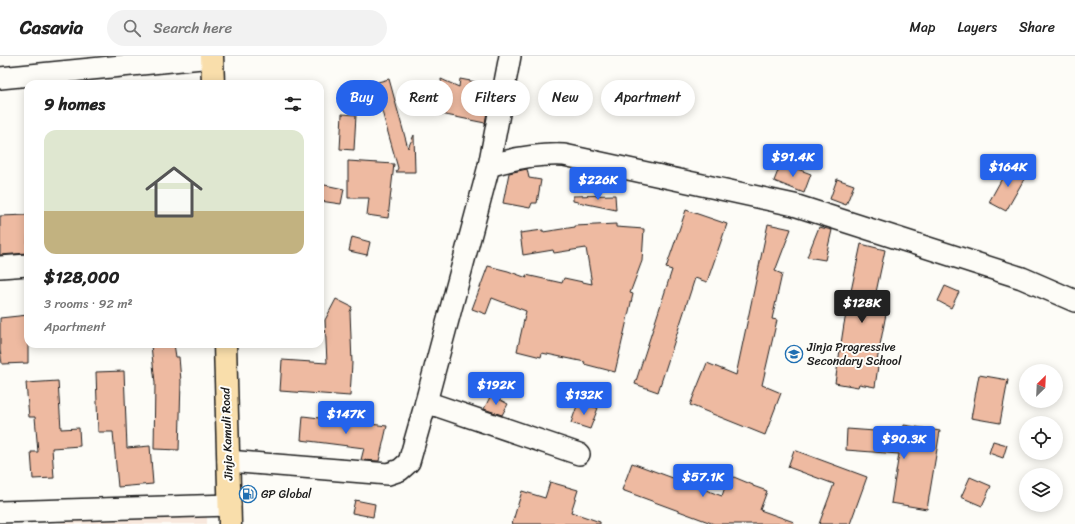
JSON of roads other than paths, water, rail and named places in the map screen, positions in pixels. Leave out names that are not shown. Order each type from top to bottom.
[{"type":"main road","points":[[212,57],[213,80]]},
{"type":"main road","name":"Jinja Kamuli Road","points":[[225,348],[230,514]]},
{"type":"street","points":[[228,461],[388,474],[400,470],[409,462],[489,166],[510,56]]},
{"type":"street","points":[[0,78],[212,57]]},
{"type":"street","points":[[489,166],[517,158],[541,154],[564,155],[794,205],[1022,278],[1075,301]]},
{"type":"street","points":[[0,266],[24,264]]},
{"type":"street","points":[[426,402],[579,454]]},
{"type":"street","points":[[0,512],[230,514]]},
{"type":"place","name":"Jinja Progressive Secondary School","points":[[794,354]]},
{"type":"place","name":"GP Global","points":[[248,494]]}]
